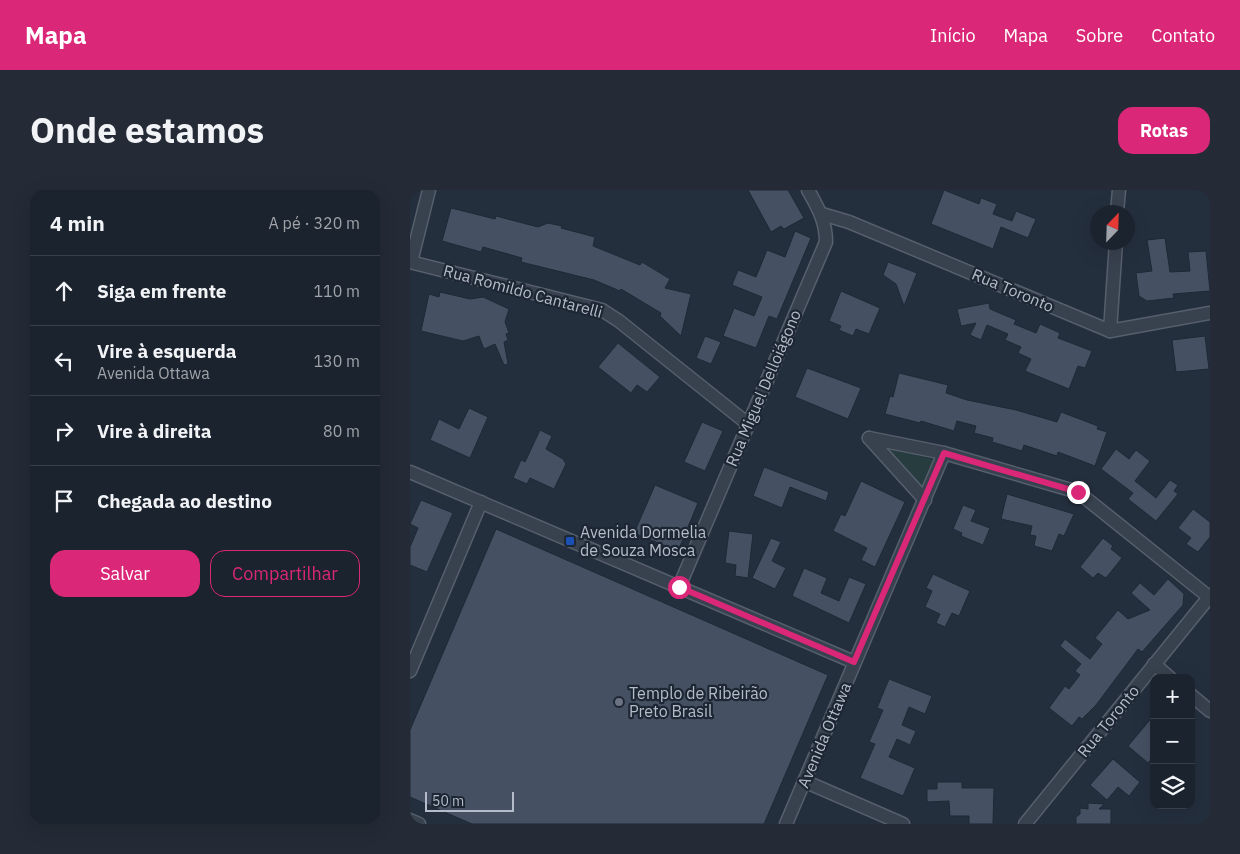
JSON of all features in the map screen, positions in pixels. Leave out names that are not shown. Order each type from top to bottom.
[{"type":"street","points":[[411,262],[429,190]]},
{"type":"street","name":"Rua Miguel Delloiágono","points":[[679,587],[826,242],[826,227],[822,214],[808,190]]},
{"type":"street","points":[[1118,205],[1119,190]]},
{"type":"street","name":"Rua Toronto","points":[[822,214],[849,222],[1110,331]]},
{"type":"street","points":[[1115,250],[1110,331],[1210,314]]},
{"type":"street","name":"Rua Romildo Cantarelli","points":[[411,262],[602,310],[619,321],[748,424]]},
{"type":"street","points":[[925,500],[869,438],[944,453],[1078,492],[1210,596]]},
{"type":"street","name":"Avenida Ottawa","points":[[786,824],[944,453]]},
{"type":"street","points":[[410,472],[854,662]]},
{"type":"street","points":[[410,671],[481,502]]},
{"type":"street","name":"Rua Toronto","points":[[1026,824],[1210,596]]},
{"type":"street","points":[[1154,664],[1165,674]]},
{"type":"street","points":[[1195,698],[1210,711]]},
{"type":"street","points":[[804,781],[903,824]]},
{"type":"street","points":[[410,820],[419,824]]},
{"type":"green space","points":[[885,447],[935,460],[922,488]]},
{"type":"building","points":[[748,190],[788,190],[804,218],[784,229],[781,226],[771,232]]},
{"type":"building","points":[[944,190],[979,204],[981,198],[997,204],[993,214],[1012,221],[1016,211],[1036,219],[1028,238],[1001,227],[993,249],[931,224]]},
{"type":"building","points":[[451,208],[495,219],[496,216],[538,227],[548,223],[562,226],[561,228],[595,237],[593,246],[640,265],[642,262],[670,279],[665,288],[691,294],[681,336],[660,316],[661,313],[621,289],[620,291],[594,280],[521,262],[522,258],[483,247],[481,252],[442,241]]},
{"type":"building","points":[[795,231],[811,238],[777,319],[769,316],[756,348],[723,336],[734,308],[754,316],[762,297],[732,285],[738,270],[756,277],[767,250],[785,257]]},
{"type":"building","points":[[1165,238],[1170,272],[1190,271],[1188,252],[1206,251],[1210,291],[1173,294],[1174,298],[1147,301],[1139,296],[1136,273],[1152,271],[1147,240]]},
{"type":"building","points":[[888,262],[917,273],[904,306],[896,284],[883,275]]},
{"type":"building","points":[[841,291],[880,308],[869,334],[856,329],[853,336],[839,330],[841,326],[829,321]]},
{"type":"building","points":[[440,292],[470,299],[483,297],[509,309],[505,322],[509,333],[506,334],[508,340],[504,342],[508,364],[504,365],[495,344],[484,349],[479,336],[463,341],[421,331],[429,294],[439,297]]},
{"type":"building","points":[[989,303],[990,309],[1016,320],[1014,324],[1036,333],[1040,324],[1060,333],[1058,338],[1092,351],[1085,368],[1078,366],[1069,389],[1025,371],[1031,359],[1018,353],[1021,347],[1005,340],[1008,334],[987,325],[981,340],[970,335],[976,323],[961,326],[957,309]]},
{"type":"building","points":[[705,336],[721,342],[711,364],[696,358]]},
{"type":"building","points":[[1205,336],[1209,369],[1176,372],[1172,340]]},
{"type":"building","points":[[618,343],[660,377],[647,392],[637,385],[631,393],[598,367]]},
{"type":"building","points":[[807,368],[861,388],[848,419],[795,397]]},
{"type":"building","points":[[899,373],[948,385],[946,393],[967,400],[1016,410],[1057,422],[1061,412],[1098,426],[1097,429],[1107,432],[1095,466],[1058,452],[1057,456],[1024,445],[1022,451],[992,442],[993,438],[974,433],[976,426],[957,421],[954,431],[921,421],[920,423],[885,414],[890,396],[893,397]]},
{"type":"building","points":[[469,408],[488,417],[470,458],[430,440],[439,419],[459,429]]},
{"type":"building","points":[[702,422],[723,431],[705,471],[684,462]]},
{"type":"building","points":[[540,430],[552,436],[546,449],[563,459],[566,464],[554,489],[530,478],[527,484],[513,478],[521,460],[525,462]]},
{"type":"building","points":[[1116,449],[1129,459],[1136,450],[1150,461],[1135,481],[1156,498],[1170,480],[1178,485],[1174,491],[1178,494],[1156,521],[1128,499],[1133,493],[1101,469]]},
{"type":"building","points":[[764,467],[829,492],[826,501],[790,487],[782,508],[753,496]]},
{"type":"building","points":[[861,481],[905,502],[875,567],[861,560],[867,548],[833,531],[841,514],[845,516]]},
{"type":"building","points":[[655,485],[698,503],[678,551],[634,533]]},
{"type":"building","points":[[1007,494],[1074,514],[1064,536],[1059,534],[1052,551],[1034,546],[1036,536],[1030,535],[1032,526],[1001,519]]},
{"type":"building","points":[[421,500],[453,513],[427,572],[410,565],[410,547],[418,528],[410,524]]},
{"type":"building","points":[[963,505],[976,510],[971,521],[990,528],[983,545],[961,536],[962,533],[953,529]]},
{"type":"building","points":[[1193,509],[1210,522],[1210,537],[1198,552],[1186,544],[1191,538],[1178,528]]},
{"type":"building","name":"Templo de Ribeirão Preto Brasil","points":[[496,529],[828,675],[764,824],[472,824],[410,797],[410,730]]},
{"type":"building","points":[[729,531],[753,534],[748,578],[735,576],[736,565],[725,563]]},
{"type":"building","points":[[771,538],[781,542],[772,561],[786,568],[775,589],[752,578]]},
{"type":"building","points":[[1103,538],[1113,546],[1111,549],[1122,558],[1106,578],[1098,573],[1093,578],[1080,567]]},
{"type":"building","points":[[804,568],[827,578],[821,593],[839,601],[849,577],[866,584],[849,623],[792,596]]},
{"type":"building","points":[[933,574],[970,591],[959,616],[952,613],[945,627],[936,623],[940,614],[925,607],[932,591],[926,588]]},
{"type":"building","points":[[1168,579],[1184,594],[1183,605],[1142,652],[1138,649],[1096,705],[1082,719],[1079,717],[1072,726],[1049,708],[1065,686],[1069,689],[1080,675],[1075,671],[1081,664],[1060,646],[1065,639],[1090,659],[1102,644],[1095,638],[1118,610],[1128,619],[1150,610],[1131,593],[1140,583],[1154,595]]},
{"type":"building","points":[[889,679],[932,696],[925,714],[909,707],[902,725],[916,731],[910,745],[897,739],[889,757],[915,768],[903,796],[860,778],[875,744],[869,742],[883,710],[877,708]]},
{"type":"building","points":[[1150,720],[1150,761],[1148,763],[1128,746]]},
{"type":"building","points":[[1113,759],[1140,782],[1129,796],[1118,787],[1107,800],[1090,785]]},
{"type":"building","points":[[937,782],[962,782],[962,788],[994,788],[993,824],[969,824],[969,816],[950,816],[949,801],[927,802],[927,789],[937,789]]},
{"type":"building","points":[[1088,803],[1104,804],[1099,809],[1111,809],[1111,824],[1076,824],[1076,817],[1080,814],[1080,808],[1088,809]]},
{"type":"place","name":"Avenida Dormelia de Souza Mosca","points":[[570,541]]},
{"type":"place","name":"Templo de Ribeirão Preto Brasil","points":[[619,702]]},
{"type":"route","points":[[679,587],[854,662],[944,453],[1078,492]]}]
